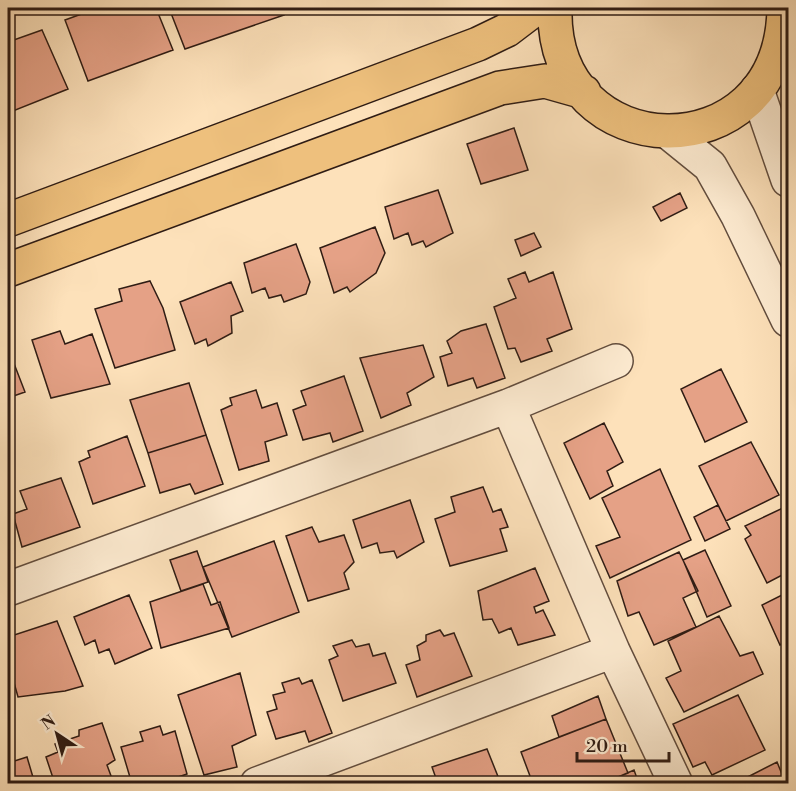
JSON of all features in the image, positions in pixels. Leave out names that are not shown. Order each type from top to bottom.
[{"type":"main road","points":[[8,220],[478,44],[507,30],[536,8]]},
{"type":"main road","points":[[555,8],[554,29],[561,57],[574,83],[600,109],[633,126],[668,132],[694,129],[718,121],[739,108],[757,90],[773,66],[783,37],[785,8]]},
{"type":"main road","points":[[8,270],[500,88],[546,81],[584,92]]},
{"type":"street","points":[[757,90],[789,180]]},
{"type":"street","points":[[668,132],[710,165],[789,320]]},
{"type":"street","points":[[8,589],[508,406],[616,361]]},
{"type":"street","points":[[508,406],[613,651],[676,783]]},
{"type":"street","points":[[257,783],[613,651]]},
{"type":"building","points":[[98,8],[156,8],[173,50],[88,81],[65,20]]},
{"type":"building","points":[[169,8],[281,8],[284,15],[185,49]]},
{"type":"building","points":[[42,30],[68,89],[8,113],[8,42]]},
{"type":"building","points":[[514,128],[528,170],[481,184],[467,144]]},
{"type":"building","points":[[438,190],[453,233],[426,247],[423,241],[412,245],[408,233],[394,239],[385,207]]},
{"type":"building","points":[[680,193],[687,208],[661,221],[653,207]]},
{"type":"building","points":[[375,227],[385,253],[376,273],[350,292],[347,287],[334,293],[320,248]]},
{"type":"building","points":[[534,233],[541,247],[521,256],[515,240]]},
{"type":"building","points":[[296,244],[310,282],[306,294],[284,302],[281,295],[269,298],[265,288],[252,293],[244,263]]},
{"type":"building","points":[[525,272],[529,282],[553,272],[572,329],[547,339],[552,351],[521,362],[515,348],[508,349],[494,307],[516,298],[508,279]]},
{"type":"building","points":[[150,281],[163,308],[175,350],[115,368],[95,309],[122,301],[119,289]]},
{"type":"building","points":[[231,282],[243,311],[231,316],[232,333],[208,346],[206,339],[195,344],[180,302]]},
{"type":"building","points":[[486,324],[505,378],[477,388],[473,378],[448,386],[440,357],[452,353],[447,341],[461,331]]},
{"type":"building","points":[[60,331],[65,344],[92,334],[110,384],[51,398],[32,340]]},
{"type":"building","points":[[423,345],[434,377],[407,393],[411,405],[381,418],[360,358]]},
{"type":"building","points":[[8,348],[25,392],[8,398]]},
{"type":"building","points":[[721,369],[747,422],[705,442],[681,389]]},
{"type":"building","points":[[344,376],[363,431],[333,442],[330,433],[303,440],[293,410],[306,405],[301,391]]},
{"type":"building","points":[[189,383],[206,435],[148,453],[130,400]]},
{"type":"building","points":[[256,390],[262,408],[277,403],[287,435],[265,442],[269,461],[239,470],[221,410],[232,405],[230,398]]},
{"type":"building","points":[[604,423],[623,462],[607,471],[613,486],[590,499],[564,443]]},
{"type":"building","points":[[206,435],[223,484],[195,494],[190,484],[160,493],[148,453]]},
{"type":"building","points":[[127,436],[145,486],[93,504],[79,462],[90,457],[88,451]]},
{"type":"building","points":[[751,442],[779,495],[726,521],[699,466]]},
{"type":"building","points":[[660,469],[691,540],[610,578],[596,546],[620,537],[602,498]]},
{"type":"building","points":[[61,478],[80,527],[22,547],[13,514],[27,509],[20,491]]},
{"type":"building","points":[[483,487],[493,512],[501,509],[508,527],[500,529],[507,551],[450,566],[435,519],[455,512],[451,497]]},
{"type":"building","points":[[410,500],[424,542],[397,558],[394,551],[380,553],[377,543],[362,548],[353,520]]},
{"type":"building","points":[[718,505],[730,529],[705,541],[694,517]]},
{"type":"building","points":[[785,507],[788,513],[788,572],[767,583],[745,539],[751,535],[745,526]]},
{"type":"building","points":[[312,527],[319,542],[344,535],[354,562],[344,573],[349,589],[308,601],[286,536]]},
{"type":"building","points":[[274,541],[299,612],[232,637],[203,567]]},
{"type":"building","points":[[705,550],[731,606],[707,617],[683,560]]},
{"type":"building","points":[[197,551],[208,582],[181,591],[170,560]]},
{"type":"building","points":[[679,552],[698,591],[683,598],[696,627],[654,645],[639,612],[628,616],[617,581]]},
{"type":"building","points":[[535,568],[549,601],[534,607],[536,613],[543,610],[555,635],[518,645],[511,628],[499,633],[492,619],[483,620],[478,591]]},
{"type":"building","points":[[203,584],[211,605],[220,602],[229,628],[161,648],[150,602]]},
{"type":"building","points":[[788,592],[788,648],[785,641],[780,645],[762,605]]},
{"type":"building","points":[[129,595],[152,648],[115,664],[109,649],[99,653],[95,640],[85,645],[74,617]]},
{"type":"building","points":[[719,616],[740,656],[753,652],[763,674],[684,712],[666,678],[681,671],[668,641]]},
{"type":"building","points":[[57,621],[83,686],[65,691],[18,697],[8,661],[8,637]]},
{"type":"building","points":[[440,630],[444,636],[454,633],[472,676],[417,697],[406,665],[420,660],[417,646],[426,641],[426,635]]},
{"type":"building","points":[[352,640],[356,647],[369,644],[373,656],[385,653],[396,683],[343,701],[329,660],[338,656],[333,646]]},
{"type":"building","points":[[240,673],[256,735],[232,746],[237,767],[204,775],[178,695]]},
{"type":"building","points":[[299,678],[302,684],[312,680],[332,733],[309,742],[305,731],[276,739],[267,712],[277,709],[273,695],[285,692],[282,683]]},
{"type":"building","points":[[738,695],[765,750],[712,775],[705,762],[693,767],[673,724]]},
{"type":"building","points":[[598,696],[606,719],[559,737],[552,716]]},
{"type":"building","points":[[606,719],[628,773],[600,784],[533,784],[521,752]]},
{"type":"building","points":[[102,723],[115,760],[107,765],[114,784],[55,784],[46,757],[58,752],[55,744],[79,736],[79,730]]},
{"type":"building","points":[[160,726],[163,735],[175,731],[187,774],[158,784],[132,784],[121,747],[143,741],[140,732]]},
{"type":"building","points":[[487,749],[501,784],[438,784],[432,767]]},
{"type":"building","points":[[27,757],[35,784],[8,784],[8,763]]},
{"type":"building","points":[[777,762],[786,784],[734,784]]},
{"type":"building","points":[[634,770],[639,784],[613,784],[611,780]]}]
